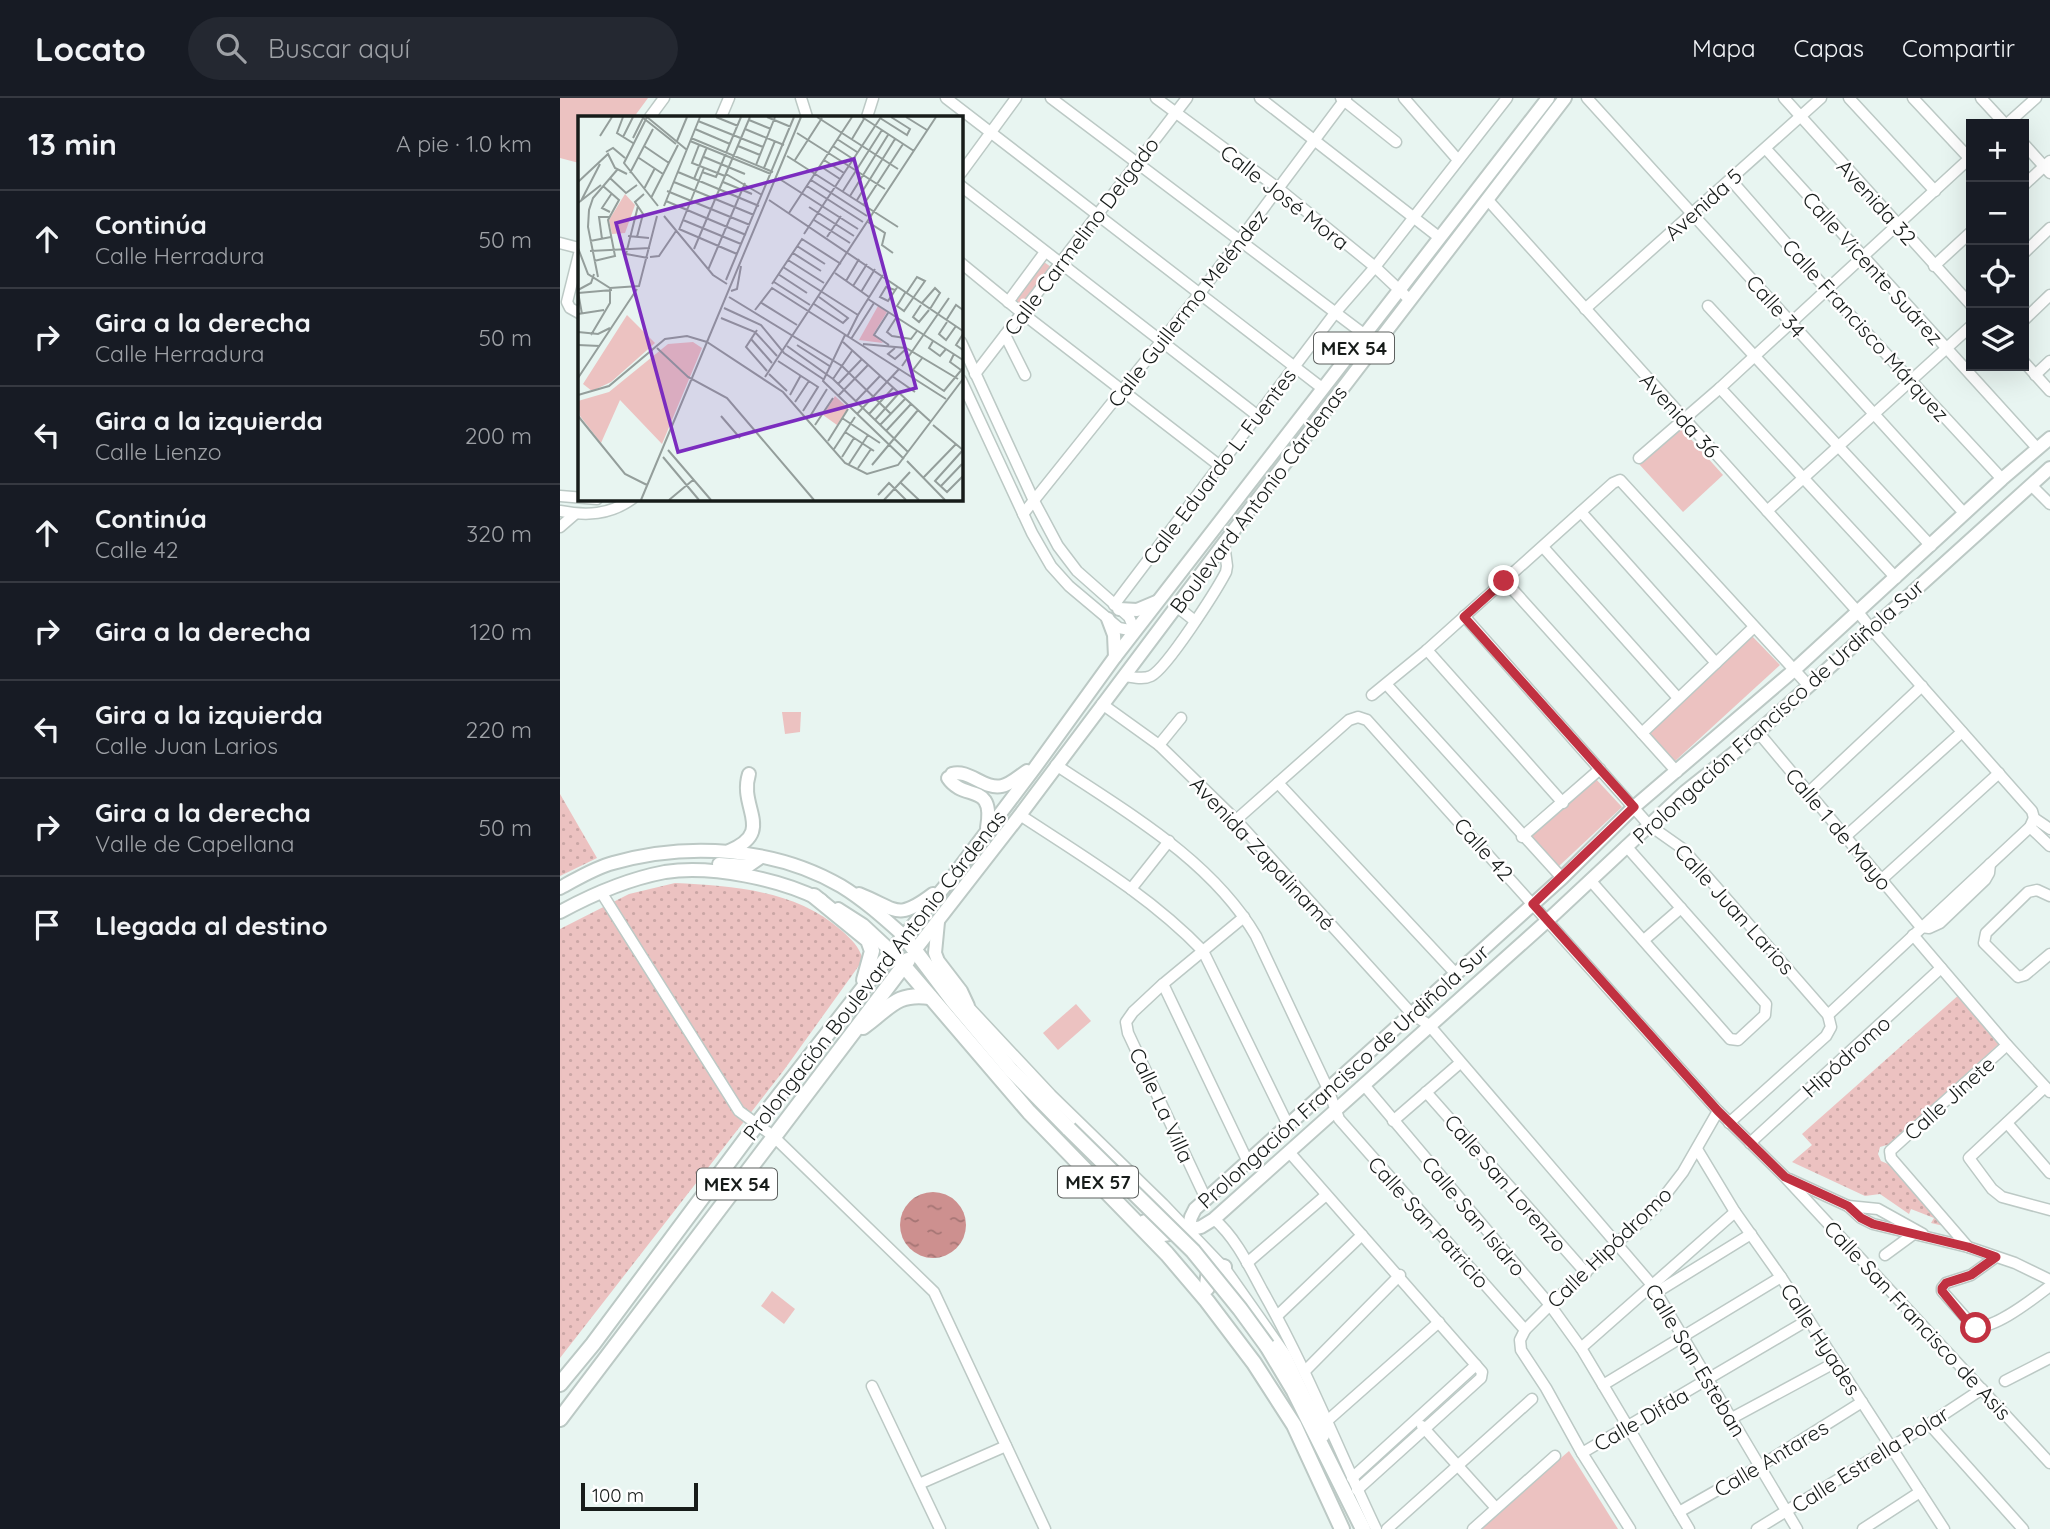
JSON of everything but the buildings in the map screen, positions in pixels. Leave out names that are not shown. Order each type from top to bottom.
[{"type":"highway","points":[[808,894],[868,940],[872,951],[862,988]]},
{"type":"highway","name":"MEX 57","points":[[904,936],[953,1001],[1011,1070],[1193,1251],[1233,1300],[1267,1346],[1347,1482],[1363,1529]]},
{"type":"highway","name":"Prolongación Boulevard Antonio Cárdenas","points":[[562,1385],[757,1124],[904,936]]},
{"type":"highway","name":"Prolongación Boulevard Antonio Cárdenas","points":[[560,1419],[915,950]]},
{"type":"highway","name":"MEX 57","points":[[892,952],[1045,1129],[1167,1254],[1207,1301],[1254,1363],[1294,1425],[1342,1529]]},
{"type":"highway","points":[[851,1035],[900,999],[914,995],[930,997]]},
{"type":"highway","points":[[1010,1089],[1022,1094],[1147,1224],[1163,1234],[1188,1230]]},
{"type":"highway","points":[[1188,1230],[1179,1252],[1183,1261],[1252,1348],[1270,1378],[1282,1408]]},
{"type":"highway","points":[[1207,1288],[1211,1268],[1216,1265],[1224,1267]]},
{"type":"main road","name":"Boulevard Antonio Cárdenas","points":[[1135,631],[1548,98]]},
{"type":"main road","name":"Boulevard Antonio Cárdenas","points":[[1127,672],[1565,98]]},
{"type":"main road","name":"Prolongación Francisco de Urdiñola Sur","points":[[2050,438],[1964,513],[1793,671],[1634,807],[1562,878],[1247,1160],[1192,1213],[1188,1230],[1201,1227],[1214,1219],[1290,1153],[1649,825],[1758,732],[2050,468]]},
{"type":"main road","points":[[1116,607],[1141,609],[1163,598]]},
{"type":"main road","points":[[1105,700],[1110,686],[1136,644],[1135,631],[1143,631],[1152,626],[1173,600],[1179,603]]},
{"type":"main road","points":[[1108,619],[1114,635],[1115,657]]},
{"type":"main road","name":"Prolongación Boulevard Antonio Cárdenas","points":[[904,936],[950,880],[1135,631]]},
{"type":"main road","name":"Prolongación Boulevard Antonio Cárdenas","points":[[915,950],[1020,816],[1127,672]]},
{"type":"main road","points":[[986,831],[989,810],[986,802],[978,795],[953,784],[950,776],[958,772],[999,786],[1034,769]]},
{"type":"main road","points":[[726,852],[746,843],[752,833],[748,774]]},
{"type":"main road","points":[[1003,837],[1008,803],[1037,792]]},
{"type":"main road","points":[[560,888],[611,863],[689,851],[726,852],[796,866],[871,898],[891,910],[901,912],[920,904],[950,880]]},
{"type":"main road","points":[[560,912],[636,879],[699,864],[748,866],[761,857]]},
{"type":"main road","points":[[761,857],[774,875],[863,925],[892,952]]},
{"type":"main road","points":[[601,892],[597,879],[612,866],[611,863]]},
{"type":"main road","points":[[678,871],[745,876],[808,894]]},
{"type":"main road","points":[[842,887],[883,916],[904,936]]},
{"type":"main road","points":[[939,919],[935,953],[968,1006]]},
{"type":"street","points":[[651,116],[664,98]]},
{"type":"street","points":[[721,116],[729,98]]},
{"type":"street","points":[[801,98],[807,116]]},
{"type":"street","points":[[867,116],[873,98]]},
{"type":"street","points":[[946,98],[963,116],[990,133],[1322,388]]},
{"type":"street","points":[[962,172],[1016,98]]},
{"type":"street","points":[[1051,98],[1377,343]]},
{"type":"street","name":"Calle José Mora","points":[[1156,98],[1279,189],[1375,267],[1410,300]]},
{"type":"street","name":"Calle Carmelino Delgado","points":[[975,374],[1187,98]]},
{"type":"street","points":[[1260,98],[1440,238]]},
{"type":"street","points":[[1404,98],[1458,160]]},
{"type":"street","name":"Calle Eduardo L. Fuentes","points":[[1116,607],[1335,313],[1375,267],[1507,98]]},
{"type":"street","name":"Calle 34","points":[[1587,98],[1964,513]]},
{"type":"street","name":"Avenida 32","points":[[1784,98],[1966,299]]},
{"type":"street","name":"Avenida 5","points":[[1585,309],[1821,98]]},
{"type":"street","points":[[1849,98],[1936,191]]},
{"type":"street","points":[[1913,98],[1966,154]]},
{"type":"street","points":[[1981,98],[2001,119]]},
{"type":"street","points":[[2012,119],[2036,98]]},
{"type":"street","points":[[1343,99],[1396,142]]},
{"type":"street","name":"Calle Guillermo Meléndez","points":[[1023,514],[1200,293],[1315,141],[1343,99]]},
{"type":"street","name":"Calle Vicente Suárez","points":[[1766,149],[2037,449]]},
{"type":"street","points":[[2028,182],[2048,167],[2029,149]]},
{"type":"street","points":[[1639,458],[1720,388],[1966,162]]},
{"type":"street","name":"Calle Francisco Márquez","points":[[1731,180],[2002,479]]},
{"type":"street","points":[[962,187],[1258,416]]},
{"type":"street","name":"Avenida 36","points":[[1487,199],[1999,773],[2032,811],[2032,822]]},
{"type":"street","points":[[2029,248],[2050,228]]},
{"type":"street","points":[[1934,266],[1966,237]]},
{"type":"street","points":[[560,243],[578,248]]},
{"type":"street","points":[[1008,302],[1045,252]]},
{"type":"street","points":[[578,257],[567,295],[569,308],[578,312]]},
{"type":"street","points":[[962,264],[1220,467]]},
{"type":"street","points":[[2029,315],[2050,295]]},
{"type":"street","points":[[1708,306],[1931,546]]},
{"type":"street","points":[[1767,511],[1966,330]]},
{"type":"street","points":[[1005,335],[1025,375]]},
{"type":"street","points":[[962,344],[1034,501],[1069,561],[1093,587],[1129,617],[1135,631]]},
{"type":"street","points":[[2035,375],[2050,361]]},
{"type":"street","points":[[2029,368],[2050,391]]},
{"type":"street","points":[[962,382],[1023,514],[1042,552],[1059,577],[1119,628],[1135,631]]},
{"type":"street","points":[[1720,388],[1896,578]]},
{"type":"street","points":[[1372,695],[1427,650],[1613,483],[1620,480],[1809,686]]},
{"type":"street","points":[[2031,485],[2050,504]]},
{"type":"street","points":[[560,496],[578,497]]},
{"type":"street","points":[[560,511],[590,514],[612,510],[630,500]]},
{"type":"street","points":[[1581,512],[1716,663]]},
{"type":"street","points":[[560,527],[575,514]]},
{"type":"street","points":[[1127,672],[1139,678],[1153,675],[1160,670],[1226,572],[1224,543]]},
{"type":"street","points":[[1543,547],[1678,698]]},
{"type":"street","points":[[1504,581],[1677,772]]},
{"type":"street","points":[[1179,603],[1195,621]]},
{"type":"street","name":"Calle Juan Larios","points":[[1464,617],[1649,825],[1683,849],[1830,1018]]},
{"type":"street","points":[[1642,733],[1754,628]]},
{"type":"street","points":[[1427,650],[1563,803]]},
{"type":"street","points":[[1387,685],[1562,878]]},
{"type":"street","points":[[1809,792],[1922,686]]},
{"type":"street","name":"Avenida Zapalinamé","points":[[1105,700],[1159,745],[1236,820],[1412,1014]]},
{"type":"street","name":"Calle 42","points":[[1278,783],[1349,720],[1358,717],[1372,724],[1718,1111],[1785,1177]]},
{"type":"street","points":[[1159,745],[1181,718]]},
{"type":"street","name":"Calle 1 de Mayo","points":[[1758,732],[1921,927]]},
{"type":"street","points":[[1845,837],[1962,732]]},
{"type":"street","name":"Calle San Patricio","points":[[1056,765],[1169,841],[1244,917],[1256,936],[1344,1127],[1525,1330]]},
{"type":"street","points":[[1522,837],[1600,769]]},
{"type":"street","points":[[1881,880],[1999,773]]},
{"type":"street","points":[[1236,820],[1278,783],[1456,974]]},
{"type":"street","points":[[1020,816],[1131,889],[1182,930],[1203,951],[1288,1125]]},
{"type":"street","points":[[2032,822],[2050,829]]},
{"type":"street","points":[[2032,822],[2050,846]]},
{"type":"street","points":[[1729,1123],[1826,1036],[1831,1027],[1830,1018],[2032,822]]},
{"type":"street","points":[[1131,889],[1169,841]]},
{"type":"street","points":[[1590,880],[1727,1037],[1738,1040],[1765,1015],[1768,1007],[1626,846]]},
{"type":"street","points":[[2050,896],[2037,890],[2028,892],[1986,933],[1984,939],[1984,943],[2018,977],[2025,975],[2050,954]]},
{"type":"street","points":[[601,892],[739,1111],[773,1136],[934,1292],[1045,1529]]},
{"type":"street","points":[[1644,940],[1681,908]]},
{"type":"street","points":[[1244,917],[1163,984],[1247,1160]]},
{"type":"street","points":[[1913,935],[2048,1089],[1970,1154],[1970,1162],[2002,1197],[2050,1210]]},
{"type":"street","points":[[928,965],[1051,1095],[1224,1267],[1247,1296],[1285,1354],[1347,1482],[1357,1490],[1376,1529]]},
{"type":"street","name":"Hipódromo","points":[[1750,1143],[1941,968]]},
{"type":"street","name":"Calle La Villa","points":[[1163,984],[1133,1012],[1126,1022],[1128,1033],[1206,1199]]},
{"type":"street","name":"Calle San Esteban","points":[[1412,1014],[1429,1025],[1654,1288],[1797,1529]]},
{"type":"street","name":"Calle Jinete","points":[[1968,1247],[1891,1158],[1890,1152],[2007,1045]]},
{"type":"street","points":[[1393,1121],[1460,1063]]},
{"type":"street","name":"Calle San Isidro","points":[[1364,1085],[1550,1305],[1581,1348],[1689,1529]]},
{"type":"street","name":"Calle San Lorenzo","points":[[1426,1092],[1586,1273]]},
{"type":"street","name":"Calle Hipódromo","points":[[1582,1453],[1519,1345],[1525,1330],[1656,1206],[1697,1149],[1718,1111]]},
{"type":"street","points":[[2007,1123],[2050,1172]]},
{"type":"street","name":"Calle Hyades","points":[[1697,1149],[1735,1212],[1944,1529]]},
{"type":"street","points":[[1290,1153],[1325,1196],[1400,1275],[1482,1371],[1481,1378],[1357,1490]]},
{"type":"street","points":[[1785,1177],[1848,1206],[1861,1218],[1873,1224],[1968,1247],[2050,1280]]},
{"type":"street","name":"Calle San Francisco de Asis","points":[[1785,1177],[2050,1464]]},
{"type":"street","points":[[1247,1263],[1325,1196]]},
{"type":"street","points":[[1848,1206],[1878,1209],[1920,1234]]},
{"type":"street","points":[[1581,1348],[1654,1288],[1735,1212]]},
{"type":"street","points":[[1214,1219],[1226,1230],[1247,1263],[1305,1371],[1327,1421],[1347,1482]]},
{"type":"street","points":[[1654,1288],[1751,1234]]},
{"type":"street","points":[[1885,1255],[1920,1234]]},
{"type":"street","points":[[1277,1316],[1362,1235]]},
{"type":"street","points":[[1996,1257],[1971,1275],[1946,1283],[1942,1288],[1973,1326],[1981,1328],[1999,1320],[2050,1286]]},
{"type":"street","points":[[1305,1371],[1400,1275]]},
{"type":"street","points":[[1603,1385],[1780,1277]]},
{"type":"street","name":"Calle Difda","points":[[1582,1453],[1629,1428],[1808,1320]]},
{"type":"street","points":[[1327,1421],[1439,1322]]},
{"type":"street","points":[[2005,1381],[2050,1358]]},
{"type":"street","points":[[1732,1418],[1836,1362]]},
{"type":"street","points":[[1347,1482],[1476,1364]]},
{"type":"street","points":[[872,1386],[940,1529]]},
{"type":"street","name":"Calle Estrella Polar","points":[[1756,1529],[1891,1448],[1982,1389]]},
{"type":"street","points":[[1387,1529],[1532,1399]]},
{"type":"street","name":"Calle Antares","points":[[1679,1512],[1760,1466],[1862,1402]]},
{"type":"street","points":[[1417,1420],[1496,1508]]},
{"type":"street","points":[[1929,1424],[2023,1529]]},
{"type":"street","points":[[919,1484],[1006,1446]]},
{"type":"street","points":[[1582,1453],[1630,1529]]},
{"type":"street","points":[[1473,1529],[1555,1456]]},
{"type":"street","points":[[1863,1529],[1920,1492]]},
{"type":"shaded area","points":[[560,98],[648,98],[635,116],[578,116],[578,163],[560,158]]},
{"type":"shaded area","points":[[1044,262],[1051,267],[1021,307],[1014,301]]},
{"type":"shaded area","points":[[1680,427],[1723,475],[1683,512],[1639,464]]},
{"type":"shaded area","points":[[1751,635],[1780,665],[1674,762],[1646,731]]},
{"type":"shaded area","points":[[782,712],[801,712],[800,732],[785,734]]},
{"type":"shaded area","points":[[1594,777],[1622,807],[1558,867],[1530,834]]},
{"type":"shaded area","points":[[560,794],[597,858],[560,876]]},
{"type":"shaded area","points":[[675,883],[741,889],[784,898],[804,906],[852,940],[863,960],[784,1070],[560,1358],[560,929],[629,894]]},
{"type":"shaded area","points":[[1961,993],[2001,1042],[1890,1144],[1880,1147],[1878,1154],[1881,1161],[1888,1164],[1944,1226],[1931,1223],[1934,1218],[1911,1209],[1909,1214],[1880,1194],[1865,1196],[1792,1162],[1812,1145],[1802,1134]]},
{"type":"shaded area","points":[[1076,1004],[1091,1021],[1058,1050],[1043,1033]]},
{"type":"shaded area","points":[[772,1291],[795,1309],[784,1324],[761,1306]]},
{"type":"shaded area","points":[[1569,1451],[1618,1529],[1479,1529]]},
{"type":"water","points":[[926,1192],[940,1192],[952,1197],[961,1206],[966,1225],[964,1238],[957,1249],[940,1258],[926,1258],[914,1253],[905,1244],[900,1232],[900,1218],[905,1206],[914,1197]]},
{"type":"route","points":[[1504,581],[1464,617],[1634,807],[1533,904],[1729,1123],[1785,1177],[1848,1206],[1861,1218],[1873,1224],[1968,1247],[1996,1257],[1971,1275],[1943,1284],[1942,1291],[1969,1324],[1976,1328]]}]
